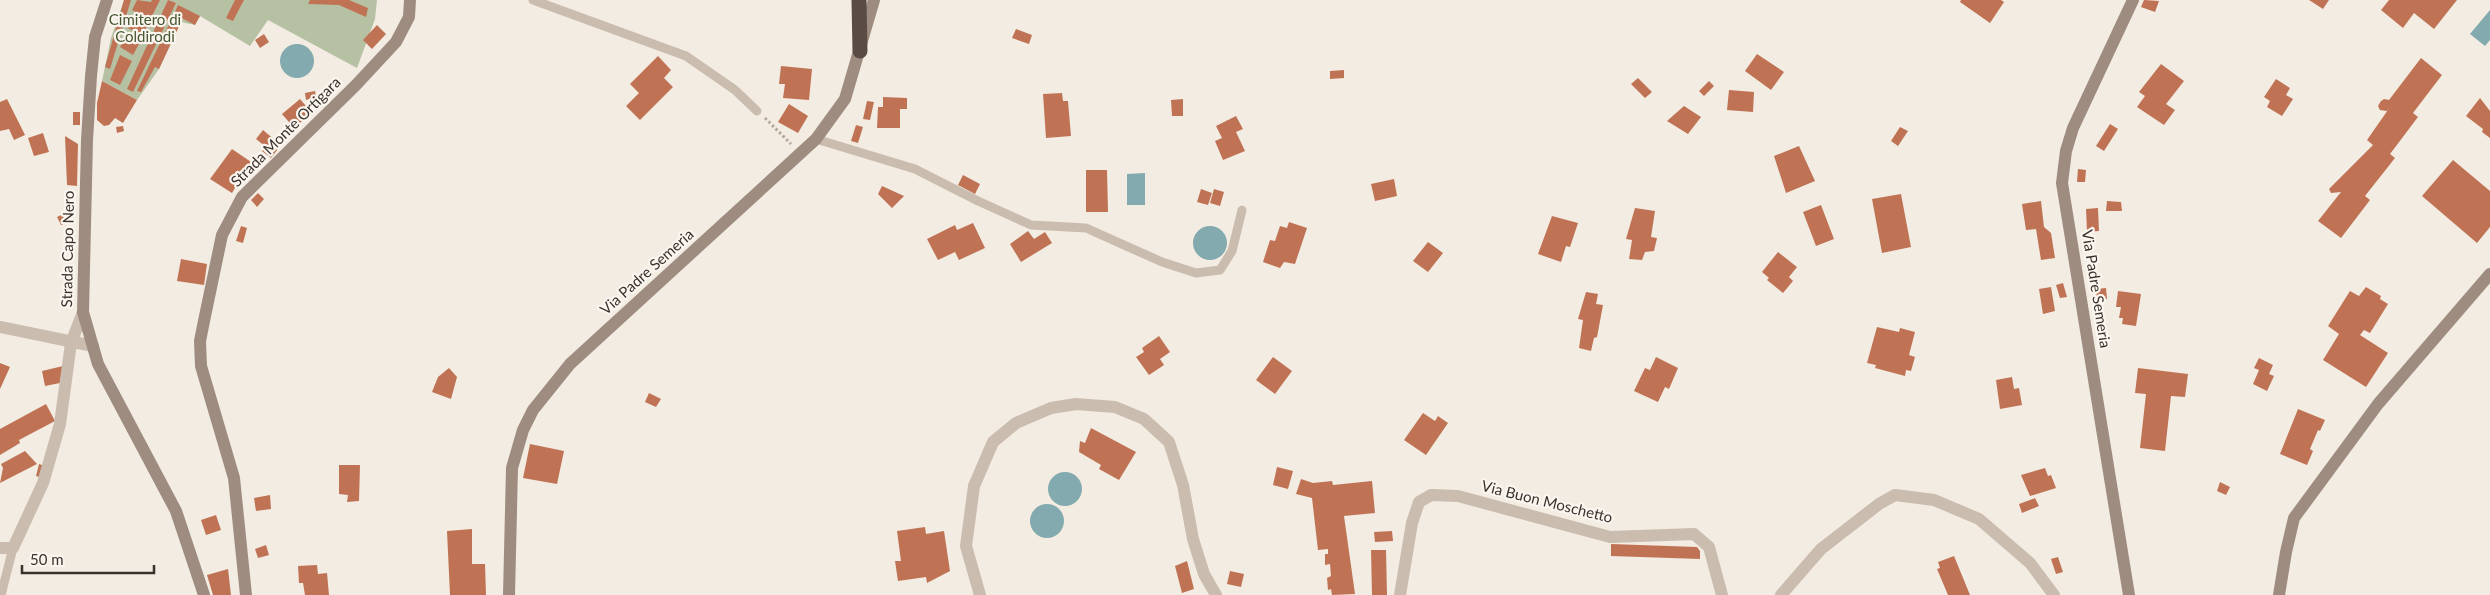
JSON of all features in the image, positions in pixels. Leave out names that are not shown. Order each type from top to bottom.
[{"type":"highway","points":[[859,0],[860,51]]},
{"type":"main road","name":"Strada Capo Nero","points":[[107,0],[95,37],[91,76],[87,140],[83,312],[98,364],[176,511],[204,595]]},
{"type":"main road","name":"Strada Monte Ortigara","points":[[246,595],[234,478],[201,366],[200,342],[222,235],[242,198],[356,85],[396,42],[409,17],[410,0]]},
{"type":"main road","name":"Via Padre Semeria","points":[[509,595],[512,468],[523,430],[533,410],[570,364],[816,139],[845,99],[874,0]]},
{"type":"main road","name":"Via Padre Semeria","points":[[2129,595],[2062,183],[2066,151],[2074,128],[2132,0]]},
{"type":"main road","points":[[2280,595],[2286,552],[2294,518],[2378,404],[2490,274]]},
{"type":"street","points":[[6,548],[43,483],[60,424],[70,342],[83,312]]},
{"type":"street","points":[[2,330],[92,346]]},
{"type":"street","points":[[980,595],[966,546],[974,486],[993,442],[1016,423],[1051,408],[1076,404],[1115,407],[1130,413],[1144,419],[1169,442],[1183,485],[1193,539],[1204,574],[1216,595]]},
{"type":"street","name":"Via Buon Moschetto","points":[[1400,595],[1412,523],[1419,502],[1431,495],[1458,496],[1610,537],[1694,534],[1709,547],[1722,595]]},
{"type":"street","points":[[1781,595],[1820,549],[1879,504],[1896,495],[1934,500],[1978,519],[2030,563],[2054,595]]},
{"type":"lane","points":[[533,0],[686,56],[735,90],[757,111]]},
{"type":"lane","points":[[816,139],[915,169],[1031,225],[1086,228],[1162,262],[1196,273],[1220,270],[1232,251],[1242,210]]},
{"type":"lane","points":[[0,595],[6,548]]},
{"type":"path","points":[[757,111],[801,153]]},
{"type":"green space","name":"Cimitero di Coldirodi","points":[[124,0],[377,0],[375,19],[357,68],[268,20],[250,46],[200,16],[195,25],[181,22],[159,69],[137,100],[102,81],[111,38]]},
{"type":"water","points":[[2490,10],[2490,40],[2485,46],[2470,34]]},
{"type":"water","points":[[297,44],[309,49],[314,61],[309,73],[297,78],[285,73],[280,61],[285,49]]},
{"type":"water","points":[[1145,173],[1145,205],[1127,205],[1127,174]]},
{"type":"water","points":[[1210,226],[1222,231],[1227,243],[1222,255],[1210,260],[1198,255],[1193,243],[1198,231]]},
{"type":"water","points":[[1065,472],[1077,477],[1082,489],[1077,501],[1065,506],[1053,501],[1048,489],[1053,477]]},
{"type":"water","points":[[1047,504],[1059,509],[1064,521],[1059,533],[1047,538],[1035,533],[1030,521],[1035,509]]},
{"type":"building","points":[[124,0],[131,0],[110,69],[105,67]]},
{"type":"building","points":[[137,0],[151,2],[152,0],[160,0],[150,20],[132,10]]},
{"type":"building","points":[[168,0],[176,3],[133,92],[127,89]]},
{"type":"building","points":[[235,0],[244,0],[233,21],[226,18]]},
{"type":"building","points":[[310,0],[349,0],[368,8],[366,17],[339,5],[308,4]]},
{"type":"building","points":[[1961,0],[2001,0],[2004,2],[1990,23],[1960,2]]},
{"type":"building","points":[[2144,0],[2159,1],[2155,12],[2141,7]]},
{"type":"building","points":[[2309,0],[2329,0],[2323,9]]},
{"type":"building","points":[[2389,0],[2457,0],[2434,29],[2414,13],[2403,28],[2381,10]]},
{"type":"building","points":[[178,5],[200,16],[195,25],[174,14]]},
{"type":"building","points":[[172,18],[181,22],[159,69],[155,67],[141,92],[137,91]]},
{"type":"building","points":[[144,20],[149,23],[142,35],[128,28],[131,21],[140,26]]},
{"type":"building","points":[[377,25],[386,34],[372,49],[363,40]]},
{"type":"building","points":[[1016,29],[1032,35],[1029,44],[1012,38]]},
{"type":"building","points":[[128,34],[140,42],[133,55],[120,47]]},
{"type":"building","points":[[264,34],[269,42],[260,48],[255,40]]},
{"type":"building","points":[[1757,54],[1784,72],[1771,90],[1745,71]]},
{"type":"building","points":[[120,55],[132,61],[120,85],[110,80]]},
{"type":"building","points":[[658,56],[671,70],[664,78],[673,87],[640,120],[626,106],[639,93],[630,84]]},
{"type":"building","points":[[2421,58],[2442,75],[2413,113],[2418,117],[2390,154],[2395,158],[2365,196],[2370,200],[2341,238],[2318,221],[2341,192],[2331,193],[2329,189],[2373,145],[2367,140],[2390,107],[2387,111],[2380,110],[2378,106],[2384,99],[2389,100]]},
{"type":"building","points":[[2161,64],[2184,81],[2166,104],[2175,110],[2164,125],[2137,107],[2145,96],[2139,92]]},
{"type":"building","points":[[781,66],[812,69],[809,100],[783,98],[785,84],[779,84]]},
{"type":"building","points":[[1344,70],[1344,78],[1330,79],[1330,71]]},
{"type":"building","points":[[1638,78],[1652,92],[1645,98],[1631,84]]},
{"type":"building","points":[[2276,79],[2290,88],[2286,95],[2293,99],[2282,116],[2267,107],[2270,101],[2264,97]]},
{"type":"building","points":[[102,81],[137,100],[123,123],[115,118],[109,125],[104,126],[97,120],[97,103]]},
{"type":"building","points":[[1709,81],[1714,86],[1704,96],[1699,91]]},
{"type":"building","points":[[1729,90],[1754,92],[1753,112],[1727,110]]},
{"type":"building","points":[[315,91],[316,98],[306,100],[305,93]]},
{"type":"building","points":[[1062,93],[1063,101],[1068,101],[1071,136],[1046,138],[1043,94]]},
{"type":"building","points":[[883,97],[907,98],[907,109],[900,109],[900,128],[877,128],[878,107],[883,107]]},
{"type":"building","points":[[2480,98],[2490,111],[2490,138],[2482,132],[2483,129],[2466,116]]},
{"type":"building","points":[[7,99],[25,135],[14,140],[9,129],[0,131],[0,102]]},
{"type":"building","points":[[300,99],[312,113],[294,128],[282,114]]},
{"type":"building","points":[[1183,99],[1183,116],[1172,116],[1171,100]]},
{"type":"building","points":[[867,101],[874,102],[870,120],[863,119]]},
{"type":"building","points":[[789,104],[808,116],[798,133],[778,122]]},
{"type":"building","points":[[1684,106],[1701,117],[1688,134],[1667,121]]},
{"type":"building","points":[[73,112],[80,112],[80,125],[73,125]]},
{"type":"building","points":[[1236,116],[1243,129],[1236,132],[1245,151],[1223,160],[1215,141],[1222,138],[1216,126]]},
{"type":"building","points":[[2110,124],[2118,129],[2104,151],[2096,146]]},
{"type":"building","points":[[856,125],[863,127],[858,143],[851,141]]},
{"type":"building","points":[[123,126],[124,131],[117,133],[116,127]]},
{"type":"building","points":[[1900,127],[1908,131],[1898,146],[1891,141]]},
{"type":"building","points":[[263,130],[281,145],[271,158],[262,151],[266,147],[256,139]]},
{"type":"building","points":[[43,133],[49,152],[34,156],[28,138]]},
{"type":"building","points":[[65,136],[78,144],[77,186],[67,185]]},
{"type":"building","points":[[1799,146],[1815,181],[1786,193],[1774,156]]},
{"type":"building","points":[[232,149],[254,164],[241,185],[238,183],[232,193],[210,179]]},
{"type":"building","points":[[2453,160],[2490,191],[2490,227],[2477,243],[2422,196]]},
{"type":"building","points":[[2078,169],[2086,170],[2085,182],[2077,182]]},
{"type":"building","points":[[1086,170],[1107,170],[1108,212],[1086,212]]},
{"type":"building","points":[[963,175],[980,184],[975,194],[958,185]]},
{"type":"building","points":[[1394,179],[1397,196],[1375,201],[1371,184]]},
{"type":"building","points":[[882,186],[904,196],[892,208],[878,194]]},
{"type":"building","points":[[1201,189],[1212,193],[1208,205],[1197,202]]},
{"type":"building","points":[[1214,189],[1224,192],[1220,206],[1210,203]]},
{"type":"building","points":[[258,193],[264,199],[257,207],[251,200]]},
{"type":"building","points":[[1901,194],[1911,247],[1882,253],[1872,199]]},
{"type":"building","points":[[2041,201],[2044,227],[2051,233],[2055,258],[2041,260],[2036,229],[2026,230],[2022,204]]},
{"type":"building","points":[[2107,201],[2121,202],[2122,211],[2106,211]]},
{"type":"building","points":[[1821,205],[1834,239],[1816,246],[1803,212]]},
{"type":"building","points":[[1635,208],[1655,211],[1651,237],[1657,238],[1654,251],[1645,252],[1642,260],[1629,259],[1632,240],[1626,239]]},
{"type":"building","points":[[2098,208],[2099,231],[2087,232],[2086,209]]},
{"type":"building","points":[[63,214],[66,223],[61,225],[57,217]]},
{"type":"building","points":[[1552,216],[1578,223],[1570,247],[1566,246],[1561,262],[1538,254]]},
{"type":"building","points":[[1289,222],[1307,228],[1295,264],[1284,262],[1280,268],[1263,262],[1270,240],[1275,241],[1280,226],[1287,228]]},
{"type":"building","points":[[973,223],[985,248],[959,260],[955,252],[938,260],[927,239],[955,225],[957,230]]},
{"type":"building","points":[[241,226],[247,228],[243,243],[236,241]]},
{"type":"building","points":[[1028,231],[1034,239],[1045,232],[1052,243],[1021,262],[1010,244]]},
{"type":"building","points":[[1428,242],[1443,253],[1428,272],[1413,261]]},
{"type":"building","points":[[1778,252],[1797,267],[1789,277],[1793,281],[1783,293],[1767,280],[1769,278],[1762,272]]},
{"type":"building","points":[[181,259],[207,264],[204,285],[177,281]]},
{"type":"building","points":[[2063,283],[2067,297],[2060,298],[2056,285]]},
{"type":"building","points":[[2051,287],[2055,311],[2043,314],[2039,289]]},
{"type":"building","points":[[2366,287],[2381,296],[2380,299],[2388,304],[2370,333],[2364,330],[2360,335],[2388,353],[2366,387],[2323,360],[2339,334],[2328,326],[2350,291],[2359,296]]},
{"type":"building","points":[[2106,288],[2107,299],[2097,300],[2096,289]]},
{"type":"building","points":[[2118,291],[2141,294],[2136,326],[2122,324],[2123,318],[2119,318],[2121,307],[2116,307]]},
{"type":"building","points":[[1586,292],[1598,294],[1596,304],[1603,305],[1597,337],[1594,338],[1591,351],[1579,348],[1583,320],[1578,319]]},
{"type":"building","points":[[1877,327],[1899,332],[1900,328],[1915,332],[1909,355],[1915,357],[1911,371],[1906,370],[1905,376],[1875,368],[1876,365],[1867,363]]},
{"type":"building","points":[[1159,336],[1170,352],[1160,359],[1164,365],[1149,375],[1136,357],[1144,352],[1142,348]]},
{"type":"building","points":[[1273,357],[1292,371],[1275,394],[1256,380]]},
{"type":"building","points":[[1656,357],[1678,368],[1669,389],[1665,387],[1658,402],[1634,391],[1645,368],[1650,370]]},
{"type":"building","points":[[2259,358],[2273,365],[2269,374],[2274,376],[2267,391],[2253,384],[2259,370],[2254,368]]},
{"type":"building","points":[[0,363],[10,367],[0,389]]},
{"type":"building","points":[[63,366],[60,383],[45,386],[42,371]]},
{"type":"building","points":[[449,368],[457,377],[451,399],[432,392],[438,377]]},
{"type":"building","points":[[2138,368],[2188,374],[2185,397],[2171,396],[2165,451],[2140,448],[2146,394],[2135,393]]},
{"type":"building","points":[[2012,377],[2014,389],[2019,388],[2022,405],[2000,409],[1996,380]]},
{"type":"building","points":[[649,393],[661,399],[656,407],[645,402]]},
{"type":"building","points":[[46,404],[55,421],[19,440],[20,443],[0,455],[0,429]]},
{"type":"building","points":[[2298,409],[2325,420],[2320,431],[2318,430],[2310,449],[2313,451],[2307,465],[2280,454]]},
{"type":"building","points":[[1423,413],[1435,421],[1438,416],[1448,423],[1426,455],[1404,440]]},
{"type":"building","points":[[1091,428],[1136,452],[1119,480],[1099,469],[1101,465],[1079,452],[1080,441],[1085,443]]},
{"type":"building","points":[[530,444],[564,451],[557,484],[523,478]]},
{"type":"building","points":[[25,451],[37,464],[0,483],[3,468],[1,464]]},
{"type":"building","points":[[39,464],[45,466],[42,478],[36,476]]},
{"type":"building","points":[[339,465],[360,465],[359,501],[347,502],[348,495],[339,494]]},
{"type":"building","points":[[1277,467],[1293,471],[1288,489],[1273,485]]},
{"type":"building","points":[[2045,468],[2048,476],[2051,475],[2056,488],[2030,496],[2021,475]]},
{"type":"building","points":[[1301,479],[1313,483],[1332,481],[1333,485],[1372,481],[1375,513],[1344,516],[1355,594],[1332,595],[1331,589],[1328,590],[1327,578],[1331,576],[1330,564],[1325,565],[1325,554],[1328,554],[1328,549],[1318,550],[1312,498],[1296,494]]},
{"type":"building","points":[[2220,482],[2230,487],[2226,495],[2217,491]]},
{"type":"building","points":[[270,495],[271,509],[256,511],[254,498]]},
{"type":"building","points":[[2035,498],[2039,506],[2022,513],[2019,504]]},
{"type":"building","points":[[216,515],[221,530],[206,535],[201,520]]},
{"type":"building","points":[[925,527],[926,534],[944,531],[950,571],[927,583],[926,577],[898,581],[895,561],[901,561],[897,531]]},
{"type":"building","points":[[472,529],[472,564],[485,564],[486,595],[450,595],[447,531]]},
{"type":"building","points":[[1392,531],[1393,541],[1375,542],[1374,532]]},
{"type":"building","points":[[1611,544],[1697,547],[1700,551],[1700,559],[1611,556]]},
{"type":"building","points":[[266,545],[269,555],[258,558],[255,549]]},
{"type":"building","points":[[1371,550],[1386,550],[1387,595],[1372,595]]},
{"type":"building","points":[[1954,556],[1970,595],[1948,595],[1937,569],[1940,568],[1938,562]]},
{"type":"building","points":[[2058,557],[2063,572],[2056,574],[2051,559]]},
{"type":"building","points":[[1187,561],[1194,589],[1182,593],[1175,566]]},
{"type":"building","points":[[317,565],[318,574],[327,573],[329,595],[305,595],[303,583],[299,583],[298,566]]},
{"type":"building","points":[[228,569],[231,595],[213,595],[207,575]]},
{"type":"building","points":[[1230,571],[1244,574],[1241,587],[1227,584]]}]
